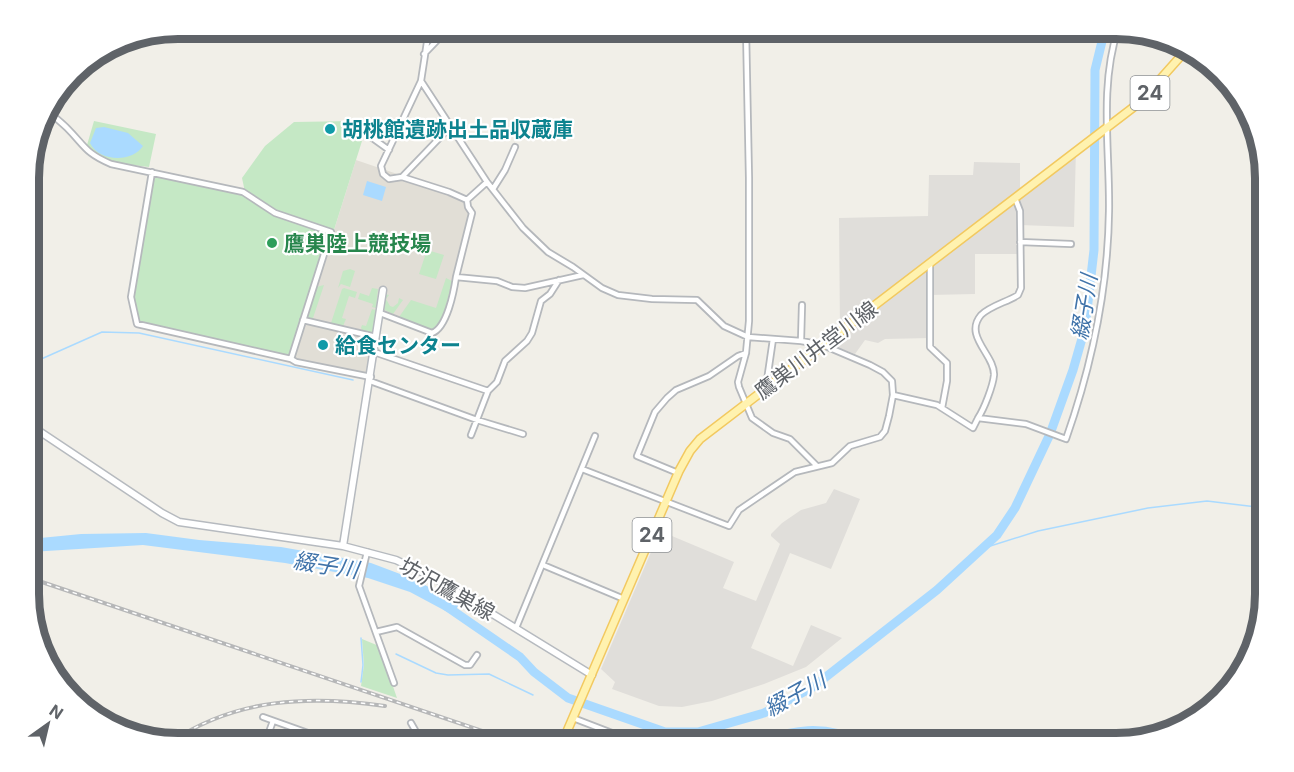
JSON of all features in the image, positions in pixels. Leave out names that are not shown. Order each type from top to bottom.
[{"type":"main road","name":"鷹巣川井堂川線","points":[[568,733],[678,473],[700,439],[1082,148],[1146,96],[1181,56]]},
{"type":"main road","points":[[343,546],[383,290]]},
{"type":"main road","name":"坊沢鷹巣線","points":[[39,431],[179,522],[343,546],[366,554],[396,560],[424,572],[592,675]]},
{"type":"street","points":[[380,313],[432,333],[441,327],[448,310],[472,213],[466,200],[449,192],[402,177],[389,179],[383,174],[381,166],[421,81],[427,39]]},
{"type":"street","points":[[424,54],[438,39]]},
{"type":"street","points":[[746,39],[749,178],[748,336],[738,382],[752,418],[773,433],[790,439],[817,466]]},
{"type":"street","points":[[978,418],[1026,424],[1066,439],[1093,352],[1100,313],[1108,243],[1108,81],[1116,39]]},
{"type":"street","points":[[421,81],[487,182],[523,228],[539,243],[602,288],[618,295],[652,299],[697,300],[724,326],[748,336],[823,345],[883,372],[892,381],[893,395],[885,431],[880,436],[850,446],[832,463],[802,469],[780,482],[739,510],[729,526],[582,469]]},
{"type":"street","points":[[54,116],[85,150],[98,159],[111,164],[243,192],[275,213],[331,232],[291,359]]},
{"type":"street","points":[[402,177],[451,126]]},
{"type":"street","points":[[364,132],[389,150]]},
{"type":"street","points":[[493,189],[505,170],[514,147]]},
{"type":"street","points":[[152,172],[131,297],[137,324],[370,379],[477,420],[523,434]]},
{"type":"street","points":[[466,200],[487,182]]},
{"type":"street","points":[[893,395],[937,405],[973,428],[984,407],[994,375],[978,341],[976,327],[978,320],[986,311],[1020,293],[1020,211],[1015,198]]},
{"type":"street","points":[[1020,242],[1071,244]]},
{"type":"street","points":[[930,263],[930,347],[947,363],[947,381],[942,408]]},
{"type":"street","points":[[456,277],[497,281],[521,288],[584,274]]},
{"type":"street","points":[[471,435],[488,391],[497,381],[505,361],[532,333],[541,301],[550,294],[559,280]]},
{"type":"street","points":[[801,341],[802,305]]},
{"type":"street","points":[[303,320],[376,337]]},
{"type":"street","points":[[766,388],[773,339]]},
{"type":"street","points":[[374,352],[488,391]]},
{"type":"street","points":[[678,473],[637,456],[655,411],[676,390],[709,376],[746,353]]},
{"type":"street","points":[[516,628],[596,436]]},
{"type":"street","points":[[366,554],[359,583],[394,683]]},
{"type":"street","points":[[543,565],[624,599]]},
{"type":"street","points":[[376,632],[397,627],[465,665],[470,665],[477,655]]},
{"type":"street","points":[[574,716],[614,733]]},
{"type":"street","points":[[262,717],[307,733]]},
{"type":"street","points":[[269,733],[273,721]]},
{"type":"street","points":[[411,723],[415,733]]},
{"type":"shaded area","points":[[1076,148],[1074,227],[1020,225],[1020,254],[975,254],[975,294],[930,295],[930,338],[885,339],[878,343],[865,340],[855,354],[831,345],[840,330],[839,218],[928,216],[929,175],[973,175],[974,162],[1020,163],[1020,189]]},
{"type":"shaded area","points":[[356,160],[462,196],[469,215],[469,223],[445,309],[437,328],[432,331],[383,311],[376,314],[367,374],[294,358]]},
{"type":"shaded area","points":[[834,489],[860,499],[831,569],[790,553],[751,648],[793,666],[811,625],[842,638],[806,667],[712,701],[682,707],[659,706],[612,689],[615,682],[601,669],[660,531],[734,562],[723,588],[756,601],[780,544],[771,534],[801,510],[826,503]]},
{"type":"green space","points":[[94,121],[156,134],[149,167],[107,160],[93,151],[87,145]]},
{"type":"green space","points":[[353,121],[348,134],[362,141],[316,287],[324,285],[313,318],[316,321],[307,319],[294,358],[137,324],[131,297],[152,172],[245,192],[242,178],[265,146],[294,122]]},
{"type":"green space","points":[[427,250],[444,255],[436,279],[419,274]]},
{"type":"green space","points":[[350,269],[355,271],[350,287],[341,284],[338,288],[343,271]]},
{"type":"green space","points":[[446,278],[452,281],[447,301],[440,321],[432,330],[399,317],[411,300],[436,308]]},
{"type":"green space","points":[[344,288],[357,292],[355,298],[349,296],[342,318],[346,319],[343,326],[331,323]]},
{"type":"green space","points":[[372,288],[378,289],[376,308],[372,307],[373,304],[358,299],[360,293],[369,296]]},
{"type":"green space","points":[[385,294],[389,295],[386,299],[393,307],[398,303],[399,298],[403,300],[393,314],[383,309]]},
{"type":"green space","points":[[372,309],[376,310],[372,333],[363,331],[361,328],[362,325],[366,326]]},
{"type":"green space","points":[[362,639],[379,646],[397,698],[361,686],[364,665]]},
{"type":"water","points":[[104,127],[128,133],[143,146],[138,152],[124,158],[101,154],[90,143],[96,128]]},
{"type":"water","points":[[367,181],[386,187],[382,201],[363,195]]},
{"type":"water","points":[[146,533],[281,547],[371,563],[416,580],[459,604],[453,615],[410,592],[368,578],[285,563],[143,545],[39,551],[39,538],[81,534]]},
{"type":"waterway","name":"綴子川","points":[[446,606],[520,657],[534,672],[568,698],[665,732],[698,732],[764,713],[813,687],[937,590],[997,535],[1015,508],[1050,434],[1073,370],[1085,328],[1094,250],[1095,70],[1103,39]]},
{"type":"waterway","points":[[39,360],[102,332],[139,333],[353,380]]},
{"type":"waterway","points":[[984,548],[1038,531],[1148,508],[1207,501],[1255,507]]},
{"type":"waterway","points":[[361,638],[363,665],[361,682]]},
{"type":"waterway","points":[[396,654],[436,673],[489,674],[533,695]]},
{"type":"waterway","points":[[790,733],[808,731],[835,733]]},
{"type":"railway","points":[[39,581],[488,733]]},
{"type":"railway","points":[[186,733],[221,716],[274,703],[329,701],[385,706]]},
{"type":"place","name":"胡桃館遺跡出土品収蔵庫","points":[[330,129]]},
{"type":"place","name":"鷹巣陸上競技場","points":[[272,243]]},
{"type":"place","name":"給食センター","points":[[323,345]]}]
